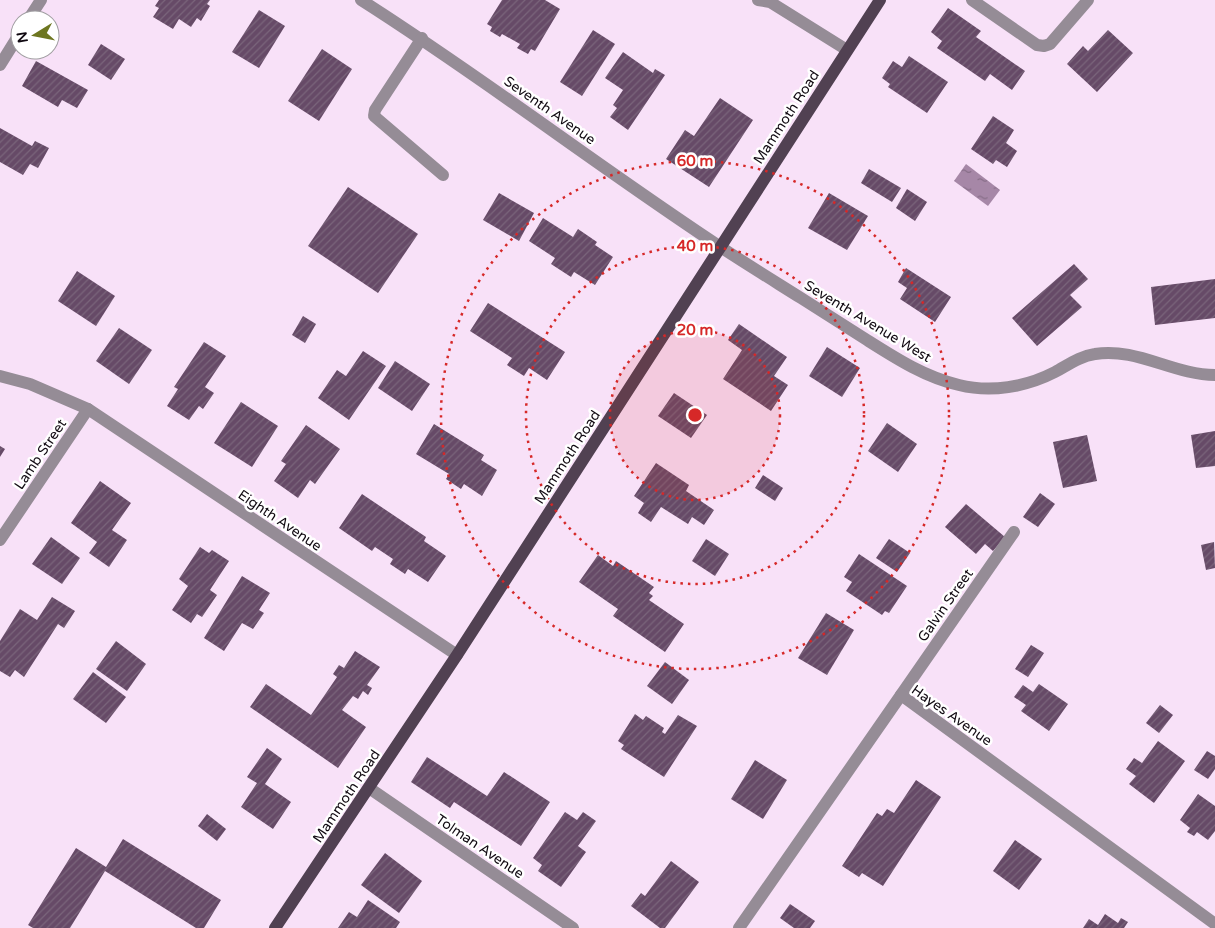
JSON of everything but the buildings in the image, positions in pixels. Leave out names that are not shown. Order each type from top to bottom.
[{"type":"main road","name":"Mammoth Road","points":[[275,928],[457,656],[880,0]]},
{"type":"street","name":"Seventh Avenue","points":[[361,0],[422,38],[721,248]]},
{"type":"street","points":[[758,0],[770,2],[847,50]]},
{"type":"street","points":[[972,0],[1037,45],[1044,46],[1050,44],[1088,0]]},
{"type":"street","points":[[422,38],[375,110],[374,116],[443,175]]},
{"type":"street","points":[[0,65],[10,49]]},
{"type":"street","name":"Seventh Avenue West","points":[[721,248],[914,370],[960,386],[1005,388],[1030,382],[1054,373],[1075,360],[1095,354],[1116,353],[1215,376]]},
{"type":"street","name":"Eighth Avenue","points":[[0,376],[30,384],[88,409],[457,656]]},
{"type":"street","name":"Lamb Street","points":[[0,540],[88,409]]},
{"type":"street","name":"Galvin Street","points":[[901,695],[1014,532]]},
{"type":"street","name":"Hayes Avenue","points":[[739,928],[901,695],[1215,924]]},
{"type":"street","name":"Tolman Avenue","points":[[369,788],[573,928]]},
{"type":"water","points":[[966,164],[1000,190],[988,206],[954,181]]}]
